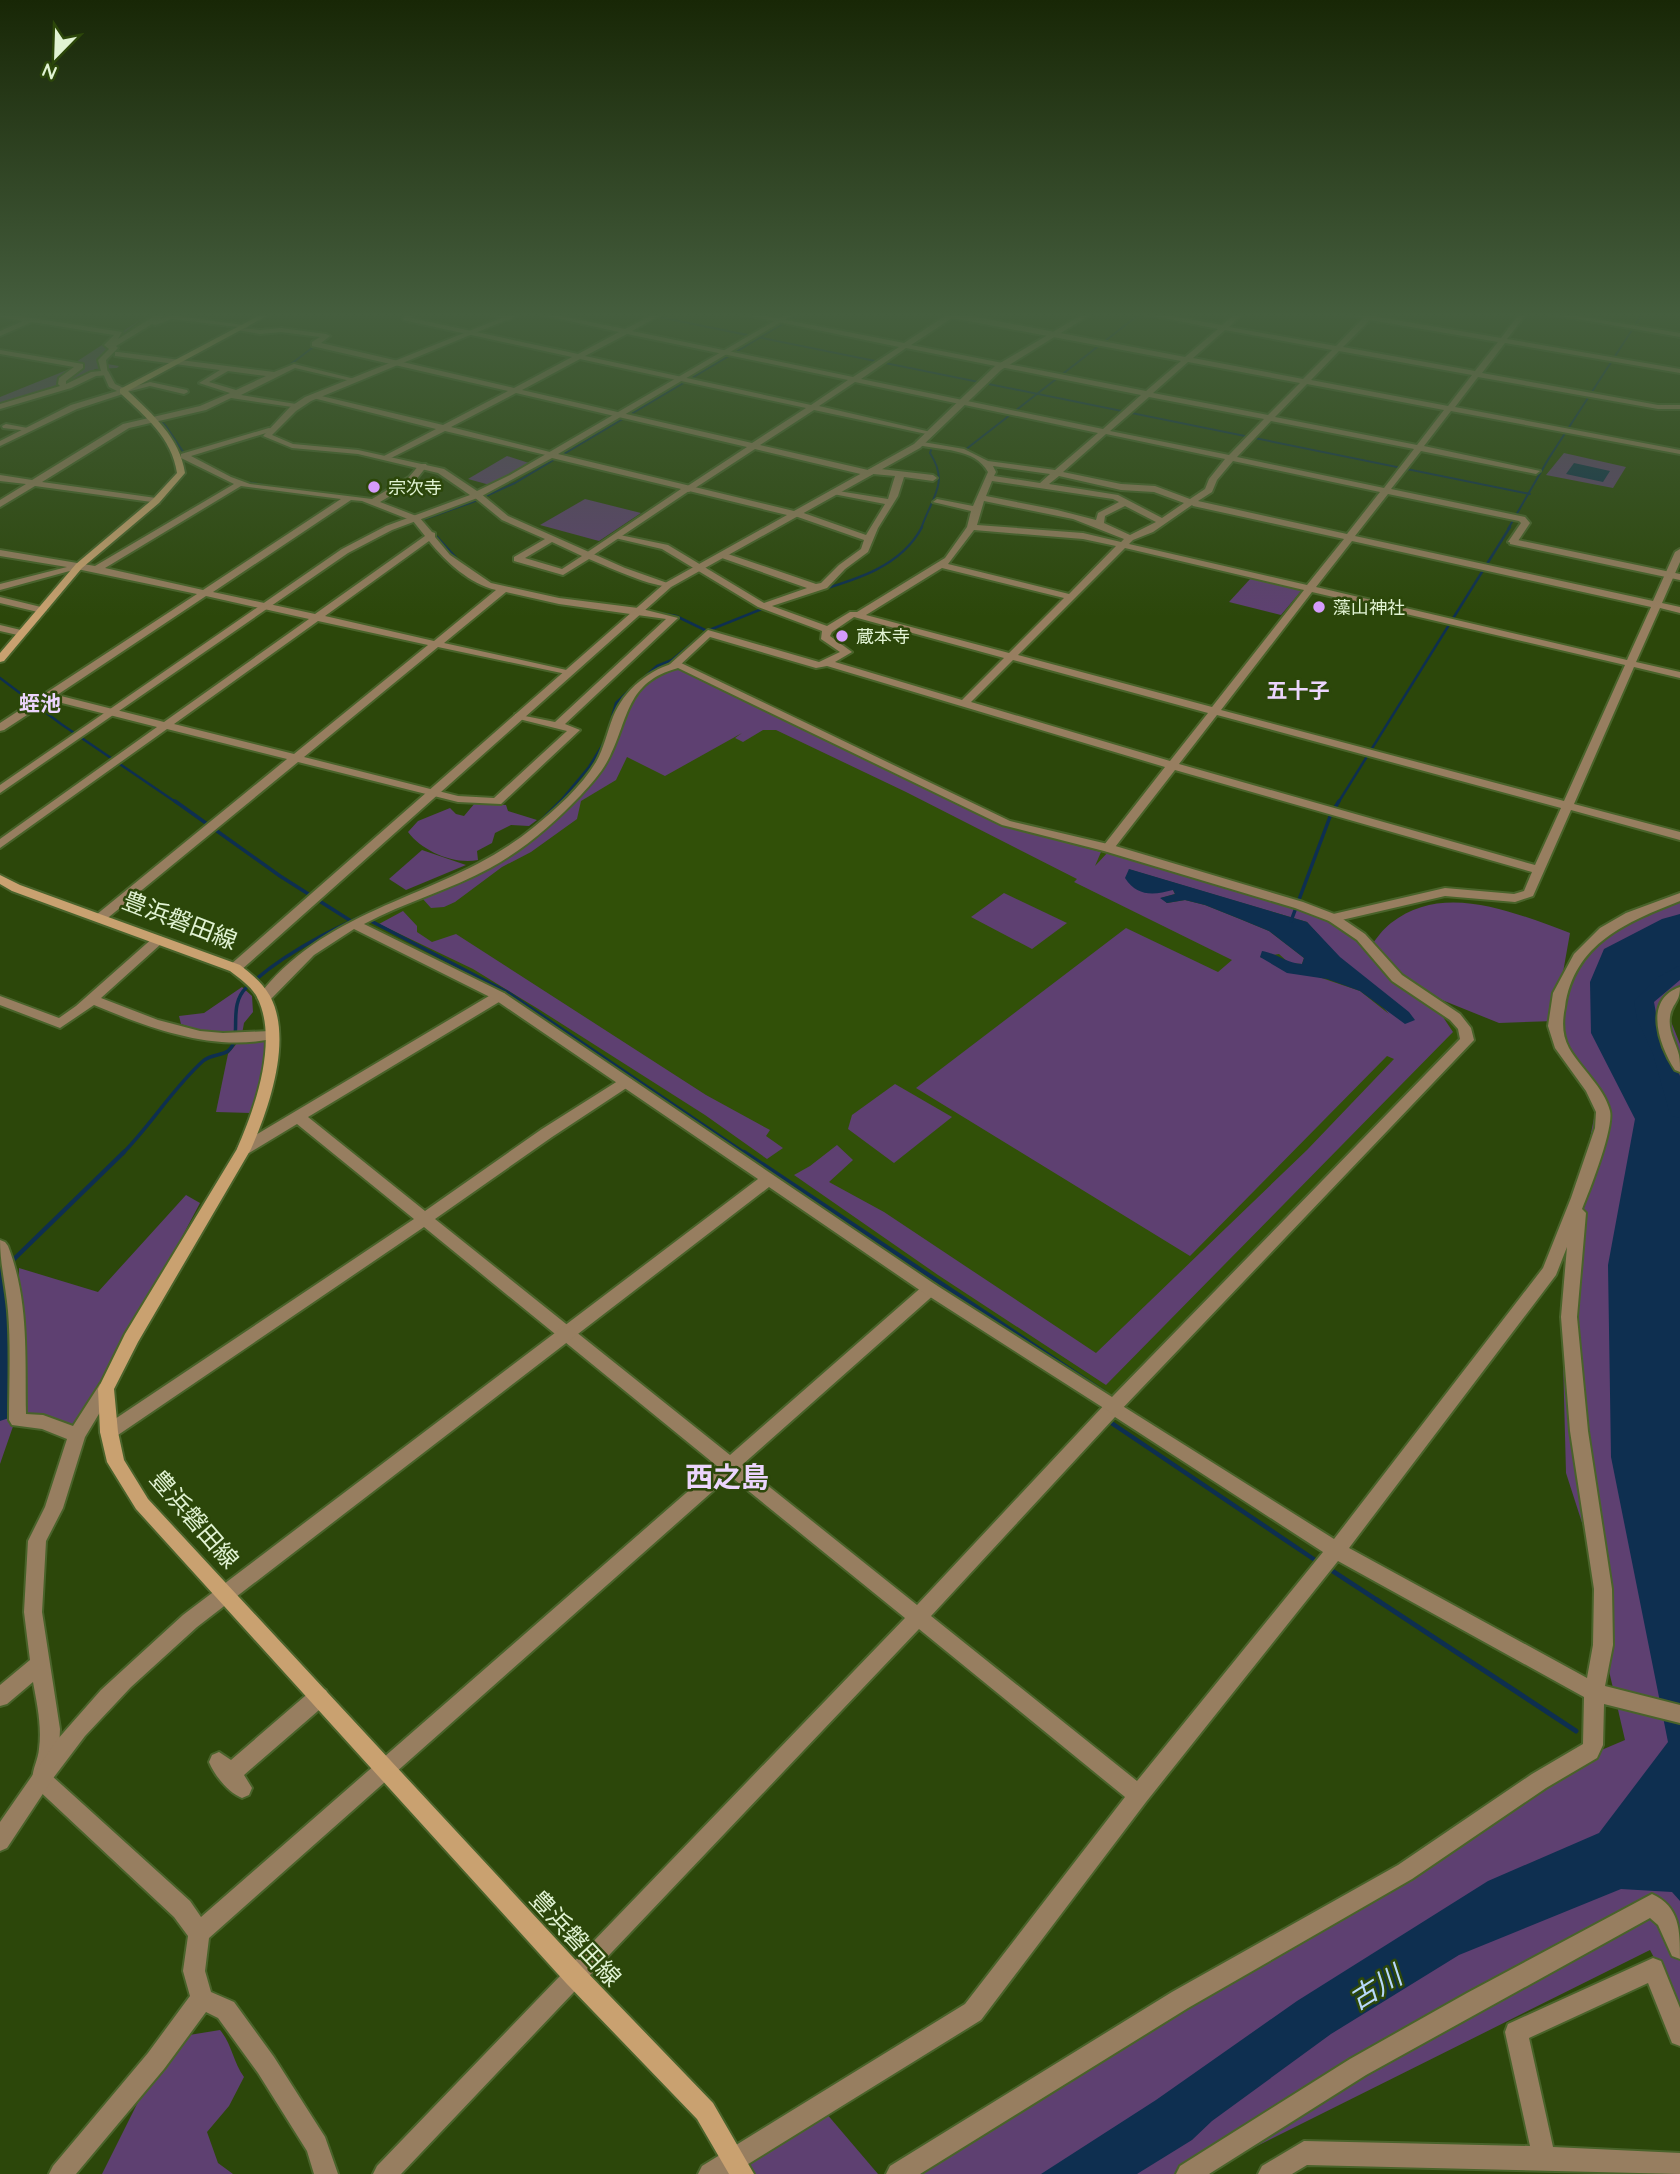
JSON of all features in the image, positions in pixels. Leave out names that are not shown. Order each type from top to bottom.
[{"type":"main road","points":[[0,659],[79,566],[156,501],[181,473],[184,456],[146,414]]},
{"type":"main road","name":"豊浜磐田線","points":[[0,879],[16,888],[235,968],[264,998]]},
{"type":"main road","points":[[106,1389],[131,1339],[258,1121],[263,1102],[270,1035],[269,1011],[264,998]]},
{"type":"main road","name":"豊浜磐田線","points":[[106,1389],[109,1432],[116,1462],[142,1504],[574,1975],[705,2112],[739,2167]]},
{"type":"street","points":[[5,414],[11,416]]},
{"type":"street","points":[[1,443],[59,414]]},
{"type":"street","points":[[0,504],[126,426],[173,414]]},
{"type":"street","points":[[288,414],[267,436],[285,444],[358,452],[447,474],[505,518],[650,581],[668,585]]},
{"type":"street","points":[[389,414],[795,514],[867,538]]},
{"type":"street","points":[[387,458],[468,414]]},
{"type":"street","points":[[0,790],[345,551],[389,528],[477,495],[618,414]]},
{"type":"street","points":[[621,414],[870,472],[933,478]]},
{"type":"street","points":[[551,538],[517,559],[563,572],[802,414]]},
{"type":"street","points":[[847,414],[931,433]]},
{"type":"street","points":[[235,968],[668,585],[920,443],[950,414]]},
{"type":"street","points":[[1021,414],[1522,519],[1526,523],[1513,542],[1675,576]]},
{"type":"street","points":[[1041,487],[1124,414]]},
{"type":"street","points":[[1246,414],[1536,471]]},
{"type":"street","points":[[963,704],[1126,542],[1162,522],[1209,490],[1213,479],[1273,414]]},
{"type":"street","points":[[1108,848],[1445,414]]},
{"type":"street","points":[[1478,414],[1680,452]]},
{"type":"street","points":[[6,426],[29,429]]},
{"type":"street","points":[[184,456],[272,430]]},
{"type":"street","points":[[920,443],[959,451],[987,463],[1056,473],[1121,487],[1155,489],[1192,503],[1680,610]]},
{"type":"street","points":[[184,456],[241,483],[377,500],[418,518],[447,556],[488,585],[502,590],[673,618],[558,725]]},
{"type":"street","points":[[859,615],[942,565],[971,527],[990,478],[992,468],[987,463]]},
{"type":"street","points":[[377,500],[412,479],[423,466]]},
{"type":"street","points":[[763,606],[824,586],[842,566],[862,553],[867,538],[888,502],[894,497],[900,475]]},
{"type":"street","points":[[0,478],[156,501]]},
{"type":"street","points":[[990,478],[1115,497],[1162,522]]},
{"type":"street","points":[[97,569],[241,483]]},
{"type":"street","points":[[832,493],[888,502]]},
{"type":"street","points":[[0,728],[348,498]]},
{"type":"street","points":[[981,498],[1075,515],[1100,523],[1126,542]]},
{"type":"street","points":[[937,502],[976,509]]},
{"type":"street","points":[[1100,523],[1101,514],[1126,502]]},
{"type":"street","points":[[971,527],[1126,542],[1309,589],[1680,676]]},
{"type":"street","points":[[0,844],[432,535]]},
{"type":"street","points":[[618,536],[665,547],[763,606],[828,630]]},
{"type":"street","points":[[1333,918],[1445,892],[1515,898],[1529,893],[1656,604],[1675,576],[1680,552]]},
{"type":"street","points":[[0,553],[97,569],[567,673]]},
{"type":"street","points":[[722,555],[818,587]]},
{"type":"street","points":[[942,565],[1071,597]]},
{"type":"street","points":[[0,587],[79,566]]},
{"type":"street","points":[[100,918],[502,590]]},
{"type":"street","points":[[0,600],[42,610]]},
{"type":"street","points":[[264,998],[309,953],[356,925],[493,862],[526,840],[576,794],[599,765],[612,740],[625,702],[661,669],[674,665],[708,634],[820,666],[847,652],[825,637],[828,630],[853,614],[1680,836]]},
{"type":"street","points":[[0,628],[22,634]]},
{"type":"street","points":[[827,663],[1539,870]]},
{"type":"street","points":[[385,2174],[918,1616],[1113,1407],[1467,1040],[1464,1028],[1455,1017],[1397,978],[1360,937],[1333,918],[1306,907],[1108,848],[1006,823],[690,670],[674,665]]},
{"type":"street","points":[[48,696],[432,793],[458,799],[497,802],[575,730],[519,716]]},
{"type":"street","points":[[710,2174],[739,2167],[973,2012],[1139,1795],[1336,1550],[1550,1271],[1579,1198],[1602,1128],[1603,1112],[1592,1089],[1562,1048],[1555,1026],[1560,993],[1580,954],[1604,931],[1630,916],[1680,897]]},
{"type":"street","points":[[356,925],[499,996],[930,1289],[1336,1550],[1594,1692],[1680,1714]]},
{"type":"street","points":[[0,1000],[60,1024],[158,940]]},
{"type":"street","points":[[1680,991],[1665,1009],[1662,1023],[1671,1054],[1680,1067]]},
{"type":"street","points":[[244,1149],[499,996]]},
{"type":"street","points":[[92,999],[184,1031],[215,1037],[270,1035]]},
{"type":"street","points":[[109,1432],[547,1133],[626,1083]]},
{"type":"street","points":[[299,1118],[1139,1795]]},
{"type":"street","points":[[0,1841],[64,1746],[116,1687],[190,1621],[769,1179]]},
{"type":"street","points":[[898,2174],[1180,2000],[1405,1872],[1539,1781],[1590,1751],[1594,1737],[1594,1692],[1603,1645],[1603,1588],[1578,1431],[1569,1317],[1579,1198]]},
{"type":"street","points":[[0,1246],[14,1285],[18,1420],[43,1422],[77,1435]]},
{"type":"street","points":[[326,2174],[317,2145],[266,2065],[226,2010],[202,1999],[194,1970],[199,1933],[383,1768],[930,1289]]},
{"type":"street","points":[[41,1779],[49,1751],[50,1729],[42,1663],[35,1641],[33,1612],[37,1541],[54,1508],[77,1435],[106,1389]]},
{"type":"street","points":[[0,1696],[42,1663]]},
{"type":"street","points":[[230,1775],[319,1697]]},
{"type":"street","points":[[41,1779],[182,1909],[199,1933]]},
{"type":"street","points":[[1188,2174],[1265,2122],[1518,1975],[1652,1905],[1666,1917],[1680,1948]]},
{"type":"street","points":[[1544,2158],[1516,2032],[1653,1969],[1680,2035]]},
{"type":"street","points":[[61,2174],[156,2061],[202,1999]]},
{"type":"street","points":[[1270,2174],[1304,2152],[1544,2158],[1680,2165]]},
{"type":"shaded area","points":[[1564,453],[1626,467],[1613,488],[1546,475]]},
{"type":"shaded area","points":[[507,456],[529,463],[490,485],[468,479]]},
{"type":"shaded area","points":[[585,499],[641,513],[599,541],[540,525]]},
{"type":"shaded area","points":[[1251,578],[1302,590],[1281,615],[1229,602]]},
{"type":"shaded area","points":[[669,665],[1006,823],[1108,848],[1333,918],[1464,1028],[1467,1040],[1113,1407],[499,996],[351,921],[511,852],[576,795],[622,709]]},
{"type":"shaded area","points":[[671,665],[1003,826],[1101,852],[1095,866],[1109,851],[1282,902],[1328,920],[1370,947],[1391,923],[1412,911],[1434,904],[1456,902],[1480,905],[1549,925],[1570,933],[1559,995],[1580,954],[1625,919],[1680,897],[1680,996],[1666,1009],[1680,1044],[1680,2007],[1650,1950],[1201,2174],[904,2174],[1592,1754],[1625,1740],[1603,1645],[1603,1588],[1566,1473],[1562,1322],[1580,1188],[1596,1108],[1555,1021],[1499,1023],[1427,994],[1374,951],[1394,976],[1443,1017],[1453,1032],[1106,1385],[938,1275],[794,1175],[837,1145],[853,1160],[829,1182],[884,1212],[1096,1353],[1307,1150],[1394,1059],[1387,1056],[1190,1256],[916,1088],[1126,928],[1218,972],[1232,960],[1074,882],[1077,879],[906,792],[776,730],[763,730],[743,742],[735,738],[742,733],[665,776],[627,757],[616,780],[581,801],[577,819],[531,852],[502,867],[455,902],[444,907],[431,908],[422,898],[536,831],[599,765],[627,701],[658,671]],"holes":[[[1128,869],[1307,922],[1389,1014],[1360,991],[1260,957],[1279,954],[1289,963],[1302,964],[1304,958],[1269,931],[1205,905],[1185,900],[1167,903],[1161,898],[1175,894],[1173,890]]]},
{"type":"shaded area","points":[[475,803],[506,805],[508,811],[537,820],[529,826],[511,825],[495,833],[492,843],[477,851],[478,860],[469,861],[430,851],[408,832],[418,821],[450,808],[456,814],[464,816]]},
{"type":"shaded area","points":[[422,850],[466,865],[406,890],[389,879]]},
{"type":"shaded area","points":[[1004,893],[1067,923],[1032,949],[971,917]]},
{"type":"shaded area","points":[[403,911],[417,926],[417,932],[432,942],[456,934],[706,1095],[770,1130],[766,1136],[783,1148],[767,1159],[705,1115],[473,969],[379,924]]},
{"type":"shaded area","points":[[242,987],[252,996],[253,1012],[244,1023],[242,1034],[231,1041],[181,1024],[179,1016],[204,1013]]},
{"type":"shaded area","points":[[266,1039],[263,1071],[251,1113],[216,1112],[228,1054],[238,1042]]},
{"type":"shaded area","points":[[895,1084],[952,1117],[894,1163],[848,1129],[852,1115]]},
{"type":"shaded area","points":[[186,1195],[200,1203],[77,1435],[18,1412],[0,1464],[0,1275],[14,1299],[18,1384],[19,1268],[98,1292]]},
{"type":"shaded area","points":[[0,1256],[12,1278],[0,1275]]},
{"type":"shaded area","points":[[220,2030],[244,2077],[229,2106],[207,2132],[218,2163],[233,2174],[102,2174],[150,2078],[183,2036]]},
{"type":"shaded area","points":[[820,2106],[878,2174],[752,2174],[743,2154]]},
{"type":"water","points":[[1574,463],[1610,471],[1603,482],[1566,474]]},
{"type":"water","points":[[1129,869],[1307,922],[1340,957],[1409,1012],[1415,1020],[1405,1024],[1360,991],[1327,979],[1287,973],[1260,957],[1262,951],[1302,964],[1304,958],[1269,931],[1205,905],[1185,900],[1167,903],[1160,898],[1175,894],[1173,890],[1146,893],[1135,889],[1125,878]]},
{"type":"water","points":[[1680,914],[1680,971],[1664,982],[1644,1002],[1647,1019],[1663,1054],[1680,1104],[1680,1901],[1672,1892],[1621,1889],[1459,1955],[1331,2034],[1212,2121],[1192,2140],[1137,2174],[1041,2174],[1156,2100],[1297,2001],[1488,1881],[1599,1833],[1668,1742],[1611,1457],[1608,1265],[1635,1119],[1591,1033],[1590,982],[1604,949],[1662,919]]},
{"type":"waterway","points":[[422,520],[473,502],[515,483],[630,414]]},
{"type":"waterway","points":[[965,450],[1011,414]]},
{"type":"waterway","points":[[1138,414],[1528,494]]},
{"type":"waterway","points":[[1528,494],[1577,414]]},
{"type":"waterway","points":[[157,418],[166,426],[186,456]]},
{"type":"waterway","points":[[922,528],[939,482],[936,464],[930,453],[933,443],[951,447]]},
{"type":"waterway","points":[[197,460],[221,472]]},
{"type":"waterway","points":[[241,481],[274,487]]},
{"type":"waterway","points":[[331,494],[371,499]]},
{"type":"waterway","points":[[1508,529],[1528,494]]},
{"type":"waterway","points":[[379,501],[422,520]]},
{"type":"waterway","points":[[422,520],[429,529]]},
{"type":"waterway","points":[[428,527],[460,562]]},
{"type":"waterway","points":[[1338,803],[1510,527]]},
{"type":"waterway","points":[[814,592],[876,570],[902,552],[922,528]]},
{"type":"waterway","points":[[620,606],[676,616],[707,631]]},
{"type":"waterway","points":[[707,631],[767,607]]},
{"type":"waterway","points":[[639,682],[657,666],[672,660],[707,631]]},
{"type":"waterway","points":[[0,678],[61,724],[177,803]]},
{"type":"waterway","points":[[559,803],[589,767],[605,741],[616,703],[633,687]]},
{"type":"waterway","points":[[175,801],[280,876],[351,921]]},
{"type":"waterway","points":[[1291,921],[1331,814],[1339,801]]},
{"type":"waterway","points":[[535,827],[559,803]]},
{"type":"waterway","points":[[122,1154],[192,1072],[206,1059],[225,1053],[233,1045],[237,1003],[247,987],[269,969],[316,939],[444,880]]},
{"type":"waterway","points":[[367,919],[507,992],[746,1154]]},
{"type":"waterway","points":[[1680,971],[1644,1001],[1647,1019],[1663,1054],[1680,1111]]},
{"type":"waterway","points":[[744,1152],[1104,1392],[1104,1396]]},
{"type":"waterway","points":[[11,1262],[122,1154]]},
{"type":"waterway","name":"古川","points":[[0,1275],[11,1343],[9,1375],[0,1411]]},
{"type":"waterway","points":[[1107,1420],[1318,1562]]},
{"type":"waterway","points":[[1328,1568],[1380,1602]]},
{"type":"waterway","points":[[1377,1600],[1576,1731]]},
{"type":"place","name":"宗次寺","points":[[374,487]]},
{"type":"place","name":"藻山神社","points":[[1319,607]]},
{"type":"place","name":"蔵本寺","points":[[842,636]]},
{"type":"district","name":"五十子","points":[[1298,690]]},
{"type":"district","name":"蛭池","points":[[40,703]]},
{"type":"district","name":"西之島","points":[[727,1476]]}]
